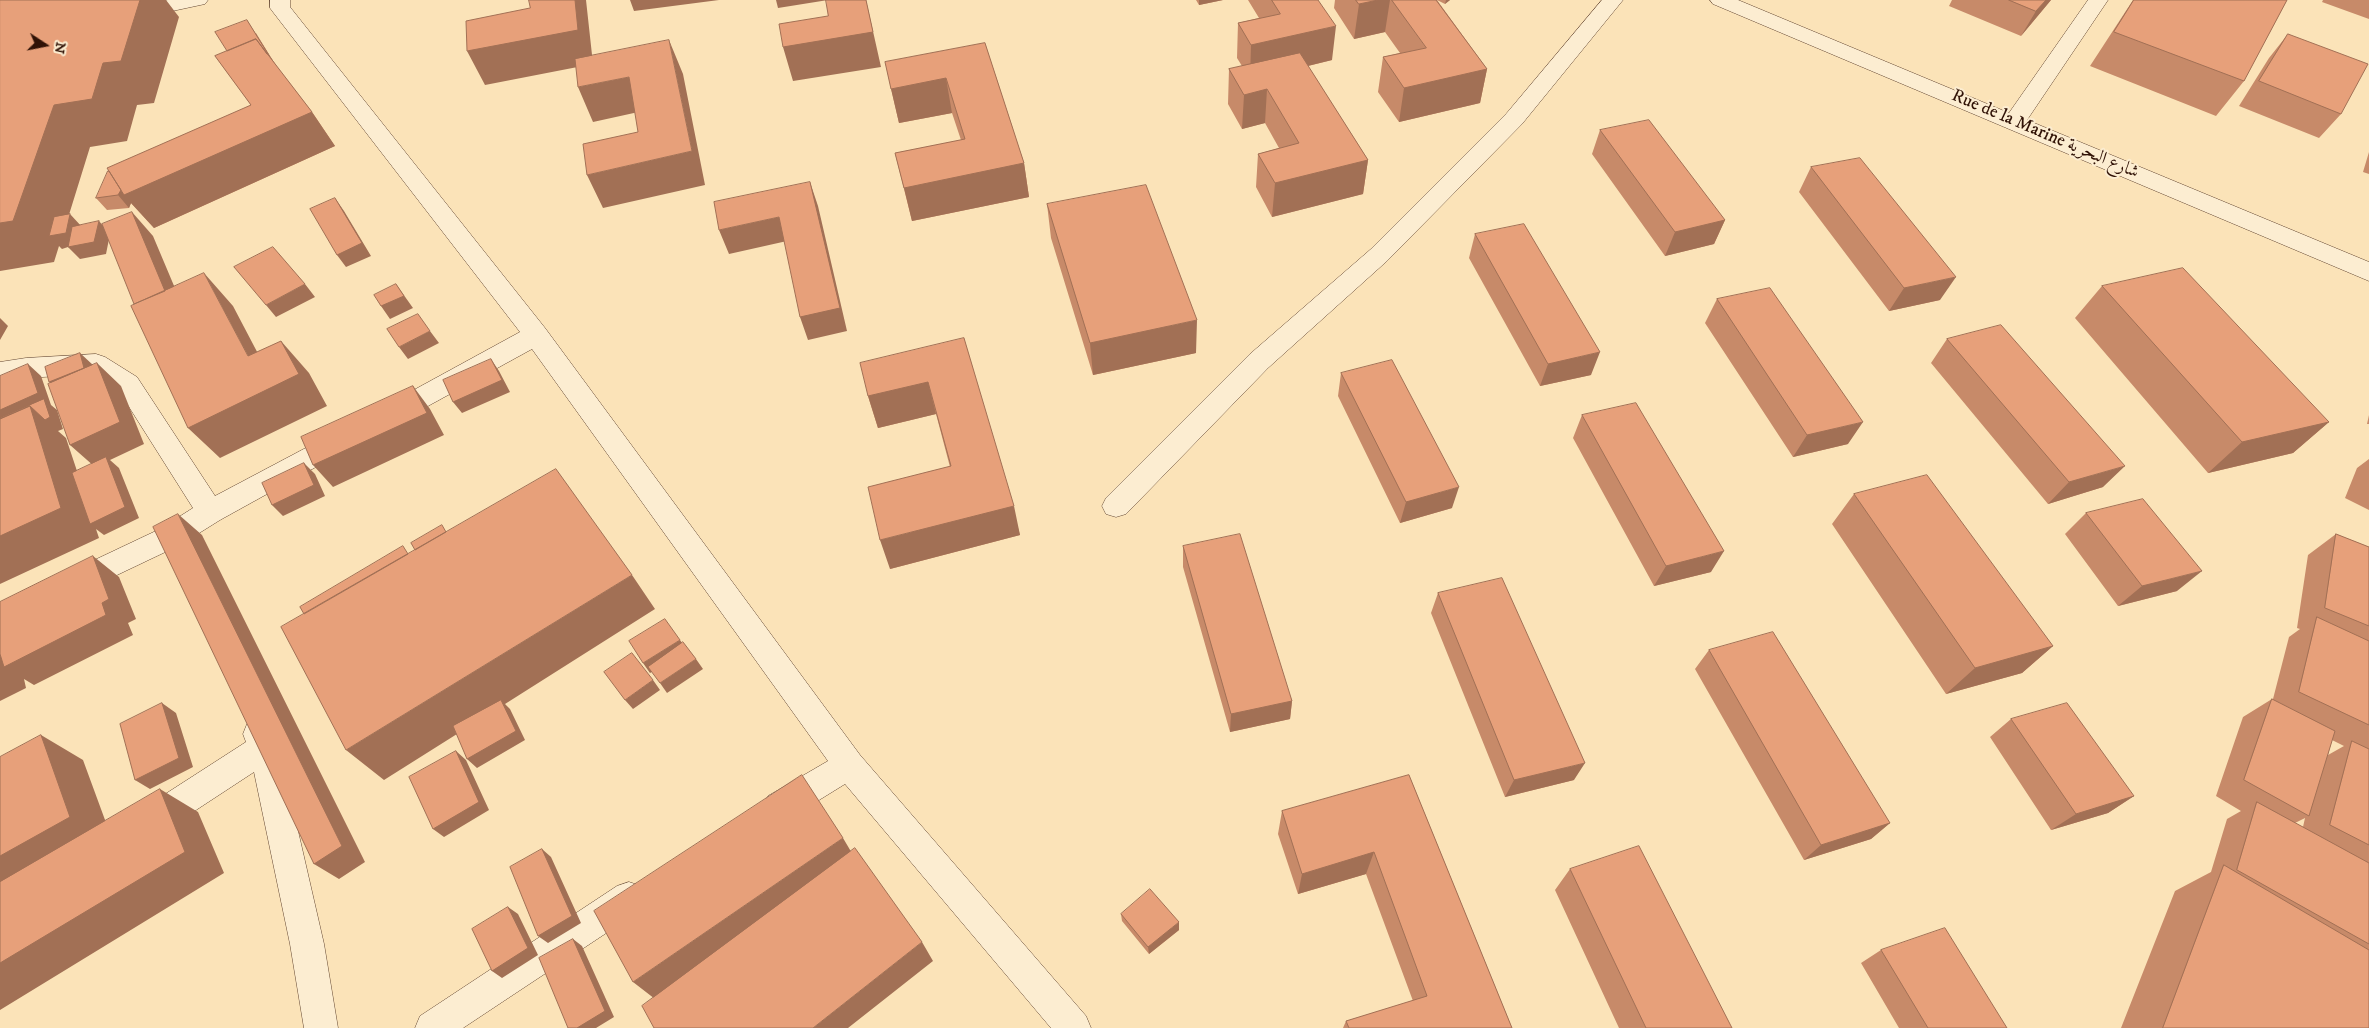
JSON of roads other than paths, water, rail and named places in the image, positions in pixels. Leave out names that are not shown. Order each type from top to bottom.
[{"type":"street","points":[[117,17],[198,0]]},
{"type":"street","points":[[280,0],[280,8],[536,335],[849,765],[1074,1028]]},
{"type":"street","points":[[1116,506],[1259,361],[1379,255],[1507,126],[1613,0]]},
{"type":"street","name":"Rue de la Marine شارع البحرية","points":[[1720,0],[2369,272]]},
{"type":"street","points":[[2014,122],[2098,0]]},
{"type":"street","points":[[54,594],[176,550],[210,512],[536,335]]},
{"type":"street","points":[[0,372],[26,368],[96,364],[114,374],[128,384],[210,512]]},
{"type":"street","points":[[249,713],[264,748],[307,944],[320,1028]]},
{"type":"street","points":[[124,839],[264,748]]},
{"type":"street","points":[[755,822],[849,765]]},
{"type":"street","points":[[432,1028],[652,883]]}]
